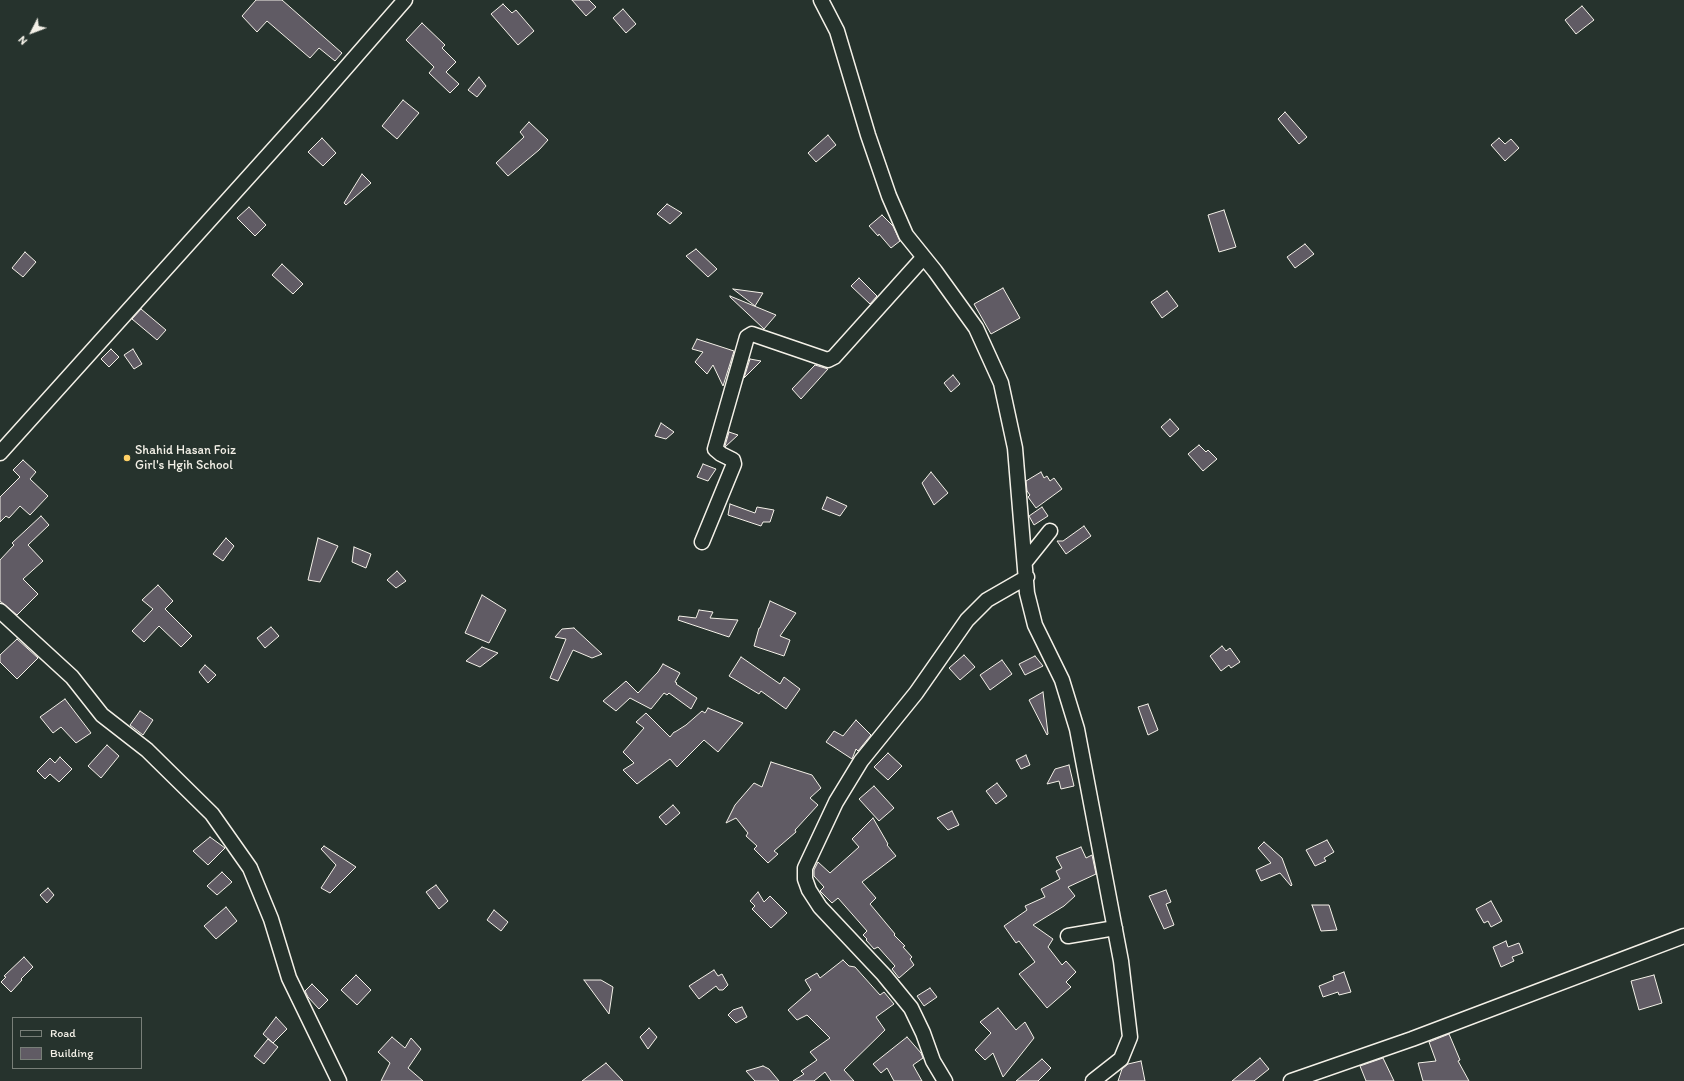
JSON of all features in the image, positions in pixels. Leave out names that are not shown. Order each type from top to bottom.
[{"type":"street","points":[[0,453],[316,102],[405,0]]},
{"type":"street","points":[[821,0],[837,30],[868,135],[889,196],[906,235],[935,271],[976,328],[1001,383],[1015,448],[1026,562],[1027,593],[1035,625],[1062,680],[1077,729],[1121,961],[1130,1037],[1121,1059],[1093,1081]]},
{"type":"street","points":[[702,542],[734,464],[733,460],[715,449],[747,337],[752,334],[828,360],[834,357],[923,258]]},
{"type":"street","points":[[1026,562],[1050,531]]},
{"type":"street","points":[[945,1081],[933,1061],[923,1033],[911,1008],[884,975],[820,907],[809,890],[805,879],[805,868],[836,802],[861,762],[916,693],[967,620],[987,600],[1027,577]]},
{"type":"street","points":[[0,611],[72,677],[102,715],[147,750],[212,814],[250,868],[271,919],[289,978],[340,1081]]},
{"type":"street","points":[[1068,936],[1115,928]]},
{"type":"street","points":[[1291,1081],[1412,1039],[1684,936]]},
{"type":"building","points":[[256,0],[282,0],[342,53],[335,61],[319,48],[310,58],[267,21],[257,32],[242,16]]},
{"type":"building","points":[[572,0],[589,0],[596,7],[586,16]]},
{"type":"building","points":[[503,4],[512,13],[516,10],[534,31],[518,45],[491,14]]},
{"type":"building","points":[[1582,6],[1594,20],[1576,34],[1565,20]]},
{"type":"building","points":[[623,9],[636,24],[626,33],[613,18]]},
{"type":"building","points":[[422,23],[445,45],[442,48],[456,62],[446,72],[459,84],[450,93],[429,73],[434,67],[406,40]]},
{"type":"building","points":[[479,77],[486,86],[477,97],[468,90]]},
{"type":"building","points":[[403,100],[419,113],[397,139],[382,126]]},
{"type":"building","points":[[1285,112],[1307,137],[1299,144],[1278,119]]},
{"type":"building","points":[[529,122],[548,140],[539,150],[508,176],[496,163],[524,137],[520,132]]},
{"type":"building","points":[[828,135],[836,145],[816,162],[808,153]]},
{"type":"building","points":[[322,138],[336,153],[323,166],[308,152]]},
{"type":"building","points":[[1499,138],[1505,144],[1511,139],[1519,148],[1505,161],[1491,145]]},
{"type":"building","points":[[362,174],[371,183],[346,205],[344,203]]},
{"type":"building","points":[[667,204],[682,213],[670,224],[657,214]]},
{"type":"building","points":[[249,207],[266,225],[255,236],[237,218]]},
{"type":"building","points":[[1224,210],[1236,247],[1219,252],[1208,215]]},
{"type":"building","points":[[882,215],[893,226],[900,241],[891,248],[879,234],[878,236],[869,226]]},
{"type":"building","points":[[1305,244],[1314,254],[1295,268],[1287,257]]},
{"type":"building","points":[[696,249],[717,269],[708,277],[686,256]]},
{"type":"building","points":[[25,252],[36,262],[23,277],[12,268]]},
{"type":"building","points":[[282,264],[303,284],[293,294],[272,275]]},
{"type":"building","points":[[859,278],[877,296],[870,304],[851,286]]},
{"type":"building","points":[[1003,288],[1020,318],[991,334],[974,304]]},
{"type":"building","points":[[733,289],[763,293],[755,306]]},
{"type":"building","points":[[1167,291],[1178,306],[1162,318],[1151,302]]},
{"type":"building","points":[[730,296],[776,315],[764,329]]},
{"type":"building","points":[[141,309],[166,330],[157,340],[132,319]]},
{"type":"building","points":[[697,339],[734,351],[723,386],[713,365],[707,374],[695,362],[703,352],[692,349]]},
{"type":"building","points":[[111,349],[119,357],[109,367],[101,359]]},
{"type":"building","points":[[133,349],[142,364],[134,369],[124,355]]},
{"type":"building","points":[[750,359],[761,361],[744,378]]},
{"type":"building","points":[[815,365],[828,369],[801,399],[792,389]]},
{"type":"building","points":[[953,375],[960,384],[951,392],[944,383]]},
{"type":"building","points":[[1170,419],[1179,429],[1170,437],[1161,427]]},
{"type":"building","points":[[661,423],[674,432],[666,439],[655,436]]},
{"type":"building","points":[[729,432],[738,435],[725,447],[725,446]]},
{"type":"building","points":[[1199,445],[1206,452],[1208,450],[1217,459],[1203,471],[1188,454]]},
{"type":"building","points":[[23,460],[36,472],[30,479],[48,496],[30,515],[20,506],[9,518],[6,516],[0,522],[0,497],[20,477],[13,470]]},
{"type":"building","points":[[703,464],[716,469],[708,481],[697,477]]},
{"type":"building","points":[[931,472],[948,493],[934,505],[922,483]]},
{"type":"building","points":[[1041,472],[1044,478],[1047,476],[1050,481],[1054,478],[1062,489],[1036,508],[1028,497],[1030,495],[1027,491],[1026,481]]},
{"type":"building","points":[[827,497],[847,506],[840,516],[822,509]]},
{"type":"building","points":[[730,504],[755,513],[757,507],[774,510],[770,522],[763,522],[761,526],[728,515]]},
{"type":"building","points":[[1042,507],[1048,516],[1034,525],[1029,516]]},
{"type":"building","points":[[41,516],[49,525],[28,545],[43,561],[23,579],[38,594],[17,615],[0,601],[0,560],[14,545],[12,543]]},
{"type":"building","points":[[1084,526],[1091,536],[1066,554],[1057,541],[1063,541]]},
{"type":"building","points":[[226,538],[234,546],[223,561],[213,554]]},
{"type":"building","points":[[318,538],[338,546],[320,582],[308,580]]},
{"type":"building","points":[[354,547],[371,554],[366,568],[352,562]]},
{"type":"building","points":[[397,571],[406,581],[396,588],[387,580]]},
{"type":"building","points":[[158,585],[173,601],[165,609],[192,636],[181,647],[159,626],[144,642],[132,631],[153,609],[142,600]]},
{"type":"building","points":[[482,595],[506,610],[489,643],[465,633]]},
{"type":"building","points":[[770,601],[796,613],[780,636],[790,640],[784,656],[754,646],[759,628]]},
{"type":"building","points":[[699,610],[713,612],[710,618],[738,620],[729,637],[678,620],[679,616],[696,618]]},
{"type":"building","points":[[271,627],[279,636],[265,648],[257,638]]},
{"type":"building","points":[[574,628],[602,654],[592,658],[573,650],[558,681],[550,678],[566,639],[555,637],[562,629]]},
{"type":"building","points":[[17,639],[38,658],[17,679],[0,662],[0,655]]},
{"type":"building","points":[[1222,646],[1226,651],[1230,648],[1240,662],[1231,668],[1229,665],[1221,671],[1210,656]]},
{"type":"building","points":[[482,647],[498,653],[480,667],[466,661]]},
{"type":"building","points":[[964,655],[975,667],[960,680],[949,668]]},
{"type":"building","points":[[1035,656],[1043,666],[1025,675],[1019,664]]},
{"type":"building","points":[[741,657],[780,684],[784,677],[800,689],[786,709],[761,691],[759,694],[729,676]]},
{"type":"building","points":[[1002,660],[1012,674],[990,690],[980,675]]},
{"type":"building","points":[[663,664],[680,673],[675,682],[677,683],[676,684],[697,698],[691,709],[669,693],[667,695],[664,693],[651,709],[630,698],[616,711],[603,701],[626,681],[638,693],[658,672]]},
{"type":"building","points":[[205,665],[216,675],[208,683],[199,672]]},
{"type":"building","points":[[1043,692],[1048,734],[1047,735],[1029,700]]},
{"type":"building","points":[[65,699],[91,733],[76,743],[61,727],[53,733],[40,717]]},
{"type":"building","points":[[1148,704],[1158,730],[1148,735],[1138,707]]},
{"type":"building","points":[[708,708],[743,723],[718,752],[704,740],[677,767],[670,759],[637,784],[623,770],[634,763],[623,752],[644,728],[636,722],[646,713],[670,737],[674,732],[686,725],[702,711],[705,713]]},
{"type":"building","points":[[140,711],[153,720],[143,735],[130,725]]},
{"type":"building","points":[[856,720],[871,735],[858,751],[856,749],[852,759],[826,742],[834,731],[843,736]]},
{"type":"building","points":[[107,745],[119,756],[101,778],[88,766]]},
{"type":"building","points":[[888,753],[902,766],[888,780],[874,767]]},
{"type":"building","points":[[1026,755],[1030,765],[1021,769],[1016,760]]},
{"type":"building","points":[[60,757],[72,769],[59,782],[50,774],[45,779],[37,771],[50,758],[55,763]]},
{"type":"building","points":[[771,762],[812,775],[821,788],[810,798],[818,805],[795,830],[796,832],[774,851],[778,854],[768,863],[754,849],[757,846],[746,836],[748,833],[736,818],[726,823],[735,805],[754,783],[762,787]]},
{"type":"building","points":[[1069,765],[1074,786],[1061,789],[1059,781],[1047,784],[1055,769]]},
{"type":"building","points":[[997,783],[1007,796],[996,804],[986,791]]},
{"type":"building","points":[[874,786],[894,808],[879,821],[859,799]]},
{"type":"building","points":[[673,805],[680,813],[666,825],[659,817]]},
{"type":"building","points":[[952,811],[959,825],[948,830],[937,818]]},
{"type":"building","points":[[873,818],[888,844],[887,845],[896,856],[862,882],[876,898],[870,904],[895,934],[894,935],[905,946],[903,947],[912,957],[910,959],[914,965],[899,978],[892,969],[895,966],[878,947],[874,949],[866,940],[867,939],[863,935],[867,931],[838,898],[832,903],[820,891],[824,887],[814,876],[814,870],[818,862],[830,873],[859,847],[852,839]]},
{"type":"building","points":[[210,837],[225,848],[208,865],[193,851]]},
{"type":"building","points":[[1327,840],[1334,852],[1324,858],[1326,861],[1315,866],[1306,850]]},
{"type":"building","points":[[1264,842],[1282,858],[1292,885],[1291,886],[1280,873],[1261,881],[1256,870],[1271,863],[1258,848]]},
{"type":"building","points":[[324,846],[356,867],[330,893],[321,888],[336,865],[321,849]]},
{"type":"building","points":[[1081,847],[1086,858],[1092,855],[1096,874],[1068,887],[1075,896],[1064,906],[1033,925],[1053,939],[1048,947],[1062,965],[1066,961],[1076,972],[1066,982],[1071,987],[1047,1008],[1019,974],[1035,962],[1019,941],[1016,943],[1004,926],[1027,910],[1025,906],[1045,897],[1041,889],[1060,879],[1056,871],[1062,868],[1056,857]]},
{"type":"building","points":[[222,872],[232,882],[217,895],[207,886]]},
{"type":"building","points":[[436,885],[448,901],[439,909],[426,892]]},
{"type":"building","points":[[48,888],[54,895],[47,903],[40,895]]},
{"type":"building","points":[[1166,890],[1171,902],[1166,904],[1174,925],[1164,929],[1149,896]]},
{"type":"building","points":[[758,892],[764,902],[770,896],[787,913],[771,928],[752,909],[755,906],[750,901]]},
{"type":"building","points":[[1491,901],[1502,921],[1491,927],[1488,921],[1484,923],[1476,909]]},
{"type":"building","points":[[1312,905],[1329,905],[1337,930],[1321,931]]},
{"type":"building","points":[[226,907],[237,921],[216,939],[204,926]]},
{"type":"building","points":[[494,910],[508,922],[501,931],[487,920]]},
{"type":"building","points":[[1506,941],[1508,947],[1519,943],[1523,953],[1512,957],[1514,961],[1501,967],[1493,947]]},
{"type":"building","points":[[24,957],[33,967],[11,992],[1,982],[6,977],[4,976]]},
{"type":"building","points":[[843,960],[849,966],[855,967],[880,995],[884,992],[894,1004],[876,1017],[885,1030],[844,1070],[854,1081],[831,1081],[825,1072],[814,1081],[793,1081],[804,1074],[801,1071],[817,1060],[810,1052],[830,1038],[807,1015],[797,1020],[788,1010],[811,990],[805,980],[817,973],[820,978]]},
{"type":"building","points":[[714,970],[718,976],[722,974],[728,985],[723,990],[719,990],[716,986],[699,999],[689,986]]},
{"type":"building","points":[[1344,972],[1351,992],[1339,995],[1338,992],[1323,997],[1319,986],[1334,980],[1333,976]]},
{"type":"building","points":[[356,975],[371,990],[357,1005],[341,990]]},
{"type":"building","points":[[1654,975],[1662,1003],[1639,1010],[1631,981]]},
{"type":"building","points":[[584,980],[601,980],[613,987],[609,1014]]},
{"type":"building","points":[[312,984],[328,1000],[319,1009],[308,997],[305,991]]},
{"type":"building","points":[[930,988],[937,997],[924,1006],[917,996]]},
{"type":"building","points":[[742,1007],[747,1017],[736,1023],[728,1015],[733,1010]]},
{"type":"building","points":[[998,1008],[1016,1030],[1025,1022],[1034,1038],[1003,1077],[993,1053],[985,1060],[975,1050],[991,1033],[980,1022]]},
{"type":"building","points":[[276,1017],[287,1029],[273,1043],[263,1034]]},
{"type":"building","points":[[649,1028],[657,1037],[648,1049],[640,1037]]},
{"type":"building","points":[[1449,1034],[1460,1060],[1458,1061],[1469,1081],[1423,1081],[1418,1063],[1436,1061],[1429,1042]]},
{"type":"building","points":[[392,1037],[405,1048],[411,1038],[421,1049],[408,1068],[423,1081],[381,1081],[390,1063],[378,1052]]},
{"type":"building","points":[[907,1037],[921,1053],[923,1058],[913,1065],[922,1081],[894,1081],[887,1068],[881,1073],[873,1064]]},
{"type":"building","points":[[268,1039],[278,1047],[264,1064],[254,1056]]},
{"type":"building","points":[[1260,1058],[1269,1069],[1254,1081],[1232,1081]]},
{"type":"building","points":[[1383,1058],[1394,1081],[1366,1081],[1360,1066]]},
{"type":"building","points":[[1042,1059],[1051,1068],[1038,1081],[1016,1081]]},
{"type":"building","points":[[1141,1061],[1145,1081],[1118,1081],[1122,1069],[1128,1064]]},
{"type":"building","points":[[606,1063],[623,1081],[582,1081]]},
{"type":"building","points":[[763,1066],[769,1069],[779,1081],[755,1081],[746,1071]]},
{"type":"place","name":"Shahid Hasan Foiz Girl's Hgih School","points":[[127,458]]}]
